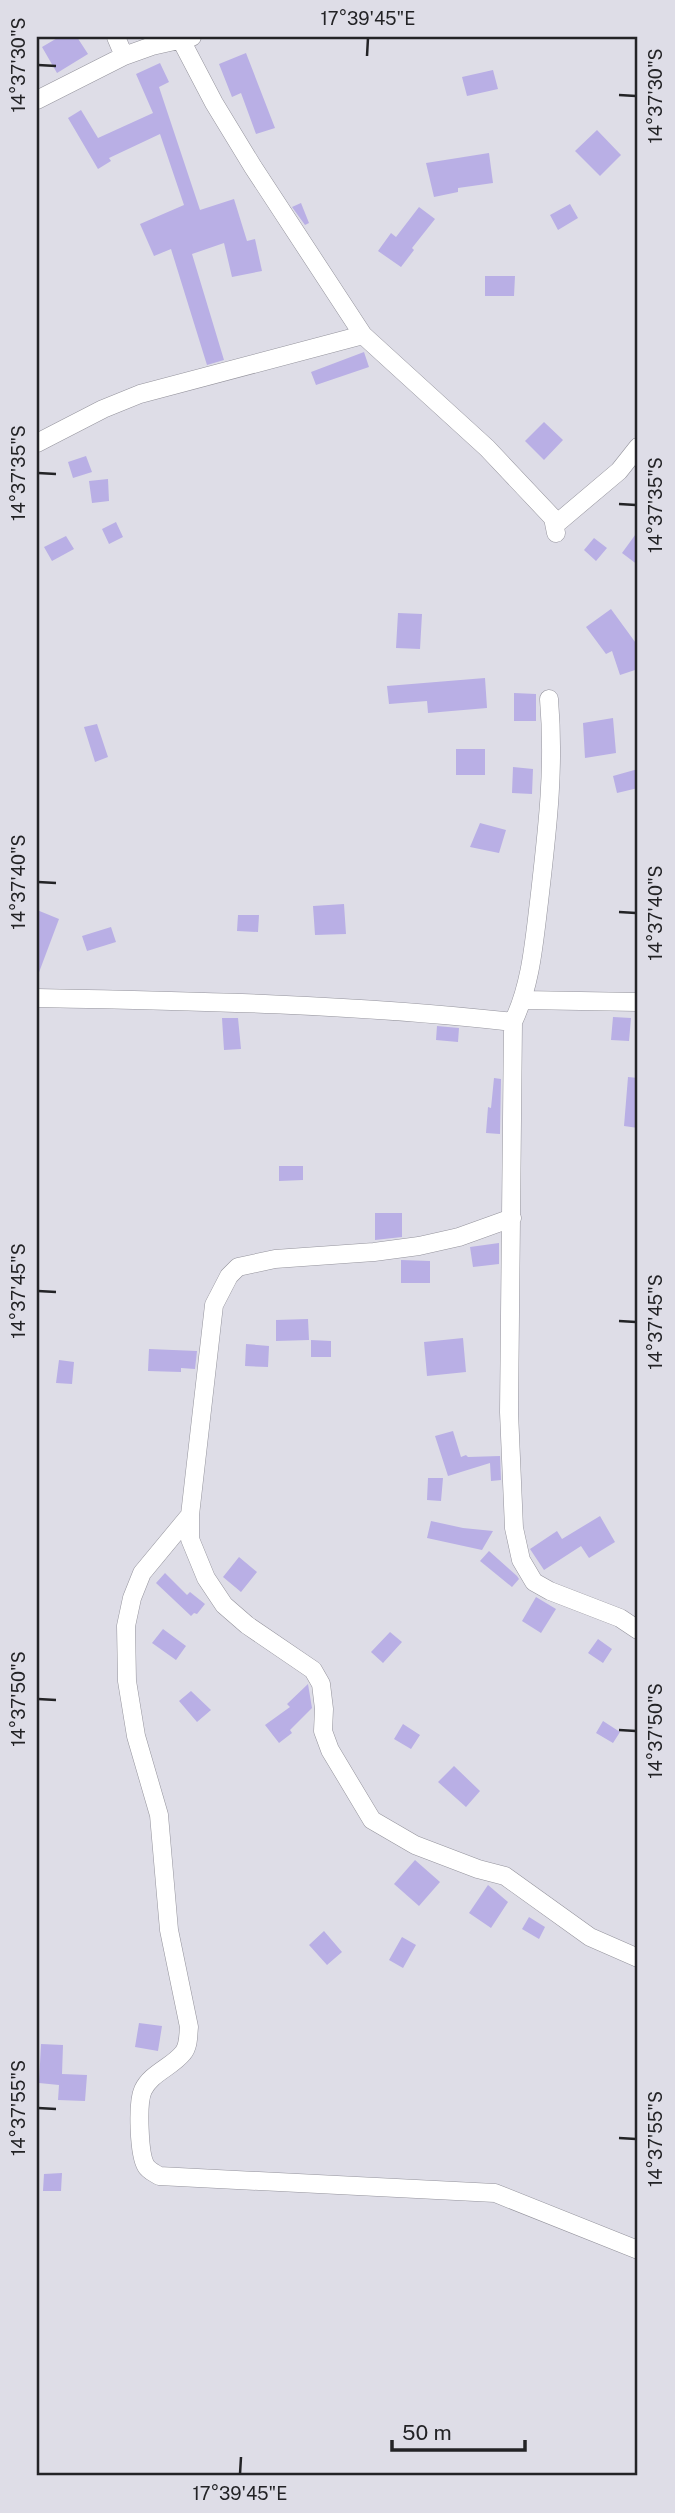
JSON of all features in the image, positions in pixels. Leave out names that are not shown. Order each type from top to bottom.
[{"type":"street","points":[[116,37],[124,56]]},
{"type":"street","points":[[37,100],[124,56],[187,38],[214,103],[363,335],[487,448],[552,518],[555,529],[619,471],[638,447]]},
{"type":"street","points":[[37,443],[103,409],[140,394],[363,335]]},
{"type":"street","points":[[549,699],[553,745],[551,802],[536,924],[523,1000],[513,1022],[509,1412],[514,1528],[520,1560],[534,1582],[550,1591],[620,1618],[638,1630]]},
{"type":"street","points":[[37,998],[231,1001],[441,1013],[513,1022]]},
{"type":"street","points":[[523,1000],[638,1002]]},
{"type":"street","points":[[512,1218],[459,1237],[419,1247],[275,1259],[238,1267],[229,1276],[214,1305],[190,1515],[190,1539],[206,1578],[224,1605],[247,1625],[313,1670],[321,1684],[323,1731],[330,1751],[372,1820],[415,1845],[478,1869],[505,1876],[590,1937],[638,1958]]},
{"type":"street","points":[[190,1515],[142,1573],[132,1598],[126,1626],[127,1681],[135,1736],[159,1815],[169,1930],[189,2027],[184,2053],[155,2075],[143,2091],[140,2109],[142,2157],[147,2169],[159,2176],[495,2193],[638,2250]]},
{"type":"building","points":[[59,37],[77,37],[88,54],[57,73],[42,47]]},
{"type":"building","points":[[246,53],[275,128],[256,134],[241,93],[232,97],[219,64]]},
{"type":"building","points":[[160,63],[169,82],[159,87],[200,210],[234,199],[247,241],[255,239],[262,271],[232,277],[224,243],[192,254],[224,360],[207,365],[171,249],[154,256],[140,224],[184,205],[160,134],[109,158],[111,161],[98,169],[68,118],[81,110],[98,138],[153,113],[136,74]]},
{"type":"building","points":[[493,70],[498,89],[467,96],[462,77]]},
{"type":"building","points":[[597,130],[621,155],[600,176],[575,151]]},
{"type":"building","points":[[489,153],[493,183],[458,188],[458,192],[434,197],[426,163]]},
{"type":"building","points":[[301,203],[309,223],[305,225],[292,207]]},
{"type":"building","points":[[570,204],[578,218],[558,230],[550,215]]},
{"type":"building","points":[[419,207],[435,219],[401,267],[378,251],[391,233],[396,237]]},
{"type":"building","points":[[485,276],[515,276],[514,296],[485,296]]},
{"type":"building","points":[[364,352],[369,367],[316,385],[311,372]]},
{"type":"building","points":[[544,422],[563,440],[544,460],[525,441]]},
{"type":"building","points":[[86,456],[92,472],[73,478],[68,462]]},
{"type":"building","points":[[108,479],[109,501],[92,503],[89,481]]},
{"type":"building","points":[[116,522],[123,537],[109,544],[102,529]]},
{"type":"building","points":[[638,531],[638,565],[622,553]]},
{"type":"building","points":[[66,536],[74,549],[52,561],[44,547]]},
{"type":"building","points":[[594,538],[607,548],[596,561],[584,550]]},
{"type":"building","points":[[611,609],[638,646],[638,669],[620,675],[612,651],[606,654],[586,627]]},
{"type":"building","points":[[398,613],[422,614],[420,649],[396,648]]},
{"type":"building","points":[[485,678],[487,708],[428,713],[427,701],[389,704],[387,686]]},
{"type":"building","points":[[514,693],[536,694],[536,721],[514,721]]},
{"type":"building","points":[[613,718],[616,753],[585,758],[583,723]]},
{"type":"building","points":[[97,724],[108,757],[95,762],[84,727]]},
{"type":"building","points":[[456,749],[485,749],[485,775],[456,775]]},
{"type":"building","points":[[513,767],[533,769],[532,794],[512,793]]},
{"type":"building","points":[[638,769],[638,788],[617,793],[613,776]]},
{"type":"building","points":[[480,823],[506,830],[499,853],[470,847]]},
{"type":"building","points":[[344,904],[346,934],[315,935],[313,906]]},
{"type":"building","points":[[37,910],[59,919],[38,975],[37,975]]},
{"type":"building","points":[[238,915],[259,915],[258,932],[237,931]]},
{"type":"building","points":[[111,927],[116,942],[87,951],[82,936]]},
{"type":"building","points":[[613,1017],[631,1018],[629,1041],[611,1040]]},
{"type":"building","points":[[222,1018],[238,1018],[241,1049],[224,1050]]},
{"type":"building","points":[[437,1026],[459,1028],[458,1042],[436,1040]]},
{"type":"building","points":[[628,1077],[638,1078],[638,1128],[624,1126]]},
{"type":"building","points":[[494,1078],[501,1079],[500,1134],[486,1133]]},
{"type":"building","points":[[279,1166],[303,1166],[303,1180],[279,1181]]},
{"type":"building","points":[[375,1213],[402,1213],[402,1237],[375,1240]]},
{"type":"building","points":[[499,1243],[499,1264],[473,1267],[470,1247]]},
{"type":"building","points":[[401,1260],[430,1261],[430,1283],[401,1283]]},
{"type":"building","points":[[308,1319],[309,1340],[276,1341],[276,1320]]},
{"type":"building","points":[[463,1338],[466,1372],[427,1376],[424,1342]]},
{"type":"building","points":[[311,1340],[331,1341],[331,1357],[311,1357]]},
{"type":"building","points":[[246,1344],[269,1346],[268,1367],[245,1366]]},
{"type":"building","points":[[149,1349],[197,1351],[195,1369],[181,1368],[181,1372],[148,1371]]},
{"type":"building","points":[[59,1360],[74,1362],[72,1384],[56,1383]]},
{"type":"building","points":[[453,1431],[461,1457],[500,1456],[501,1480],[491,1481],[490,1463],[448,1476],[435,1436]]},
{"type":"building","points":[[428,1478],[443,1478],[441,1501],[427,1500]]},
{"type":"building","points":[[600,1516],[615,1542],[589,1558],[581,1546],[544,1570],[530,1549],[557,1531],[562,1539]]},
{"type":"building","points":[[431,1521],[493,1531],[482,1550],[427,1538]]},
{"type":"building","points":[[489,1551],[519,1579],[512,1587],[480,1561]]},
{"type":"building","points":[[239,1557],[257,1572],[241,1592],[223,1577]]},
{"type":"building","points":[[165,1573],[187,1595],[190,1592],[205,1604],[197,1614],[191,1616],[156,1583]]},
{"type":"building","points":[[536,1597],[556,1609],[541,1633],[522,1621]]},
{"type":"building","points":[[163,1629],[186,1646],[176,1660],[152,1643]]},
{"type":"building","points":[[390,1632],[402,1642],[383,1663],[371,1652]]},
{"type":"building","points":[[598,1639],[612,1649],[603,1663],[588,1653]]},
{"type":"building","points":[[308,1684],[312,1708],[290,1730],[292,1733],[279,1743],[265,1725],[290,1707],[287,1704]]},
{"type":"building","points":[[191,1691],[211,1710],[197,1722],[179,1701]]},
{"type":"building","points":[[603,1721],[620,1732],[613,1743],[596,1733]]},
{"type":"building","points":[[403,1724],[420,1735],[411,1749],[394,1739]]},
{"type":"building","points":[[454,1766],[480,1791],[466,1807],[438,1782]]},
{"type":"building","points":[[415,1860],[440,1882],[419,1906],[394,1884]]},
{"type":"building","points":[[488,1885],[508,1902],[491,1928],[469,1913]]},
{"type":"building","points":[[529,1917],[545,1927],[539,1939],[522,1929]]},
{"type":"building","points":[[324,1931],[342,1952],[327,1965],[309,1945]]},
{"type":"building","points":[[402,1937],[416,1945],[403,1968],[389,1960]]},
{"type":"building","points":[[139,2023],[162,2026],[158,2051],[135,2047]]},
{"type":"building","points":[[41,2044],[63,2045],[62,2074],[87,2075],[85,2101],[58,2100],[59,2085],[39,2083]]},
{"type":"building","points":[[62,2173],[61,2191],[43,2191],[44,2174]]}]
